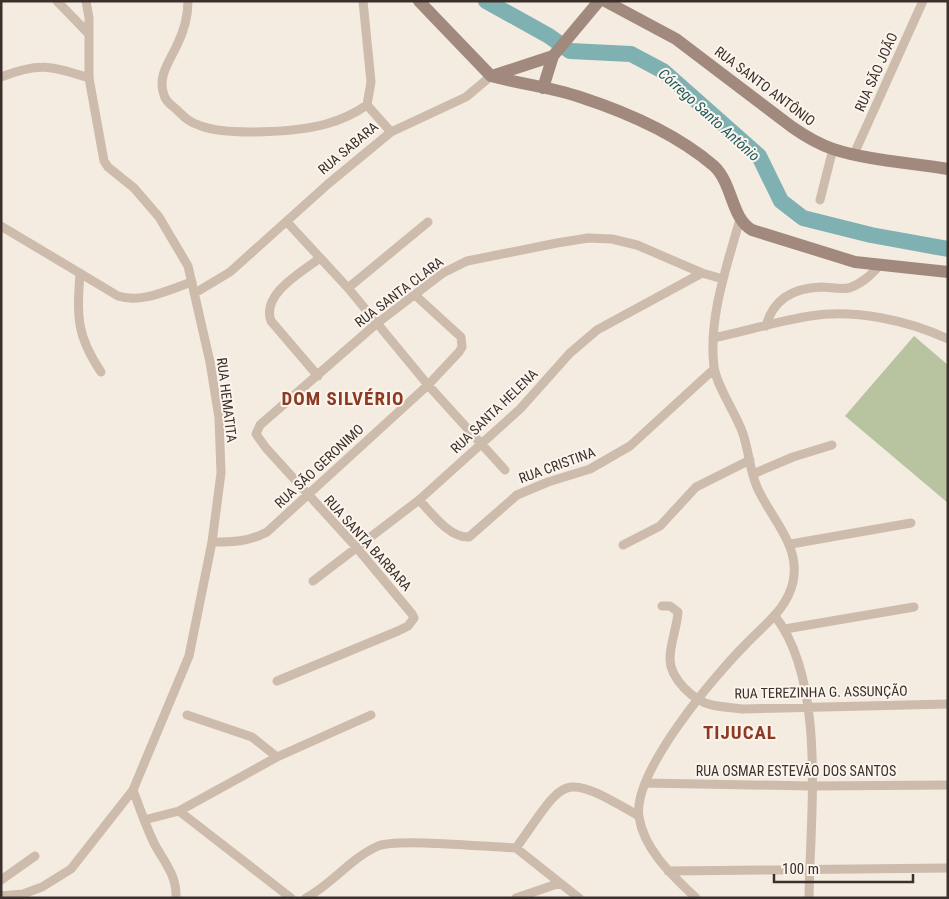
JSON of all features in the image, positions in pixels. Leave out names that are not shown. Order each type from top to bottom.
[{"type":"main road","points":[[419,1],[491,76],[579,96],[625,115],[699,153],[718,170],[731,191],[740,219],[752,230],[855,262],[948,272]]},
{"type":"main road","points":[[543,88],[555,54],[599,1]]},
{"type":"main road","name":"RUA SANTO ANTÔNIO","points":[[606,1],[676,38],[792,127],[833,149],[854,154],[948,168]]},
{"type":"main road","points":[[491,76],[555,54]]},
{"type":"street","points":[[57,1],[88,33]]},
{"type":"street","name":"RUA HEMATITA","points":[[1,896],[22,894],[42,887],[72,869],[133,790],[189,656],[212,542],[221,473],[219,418],[196,294],[188,266],[159,217],[134,188],[106,164],[89,78],[89,18],[86,1]]},
{"type":"street","points":[[188,1],[184,31],[165,67],[162,86],[164,97],[189,121],[216,130],[291,130],[325,124],[351,116],[368,105]]},
{"type":"street","points":[[363,1],[371,82],[368,105],[391,132]]},
{"type":"street","name":"RUA SÃO JOÃO","points":[[854,154],[923,1]]},
{"type":"street","points":[[2,77],[37,66],[60,69],[89,78]]},
{"type":"street","name":"RUA SABARA","points":[[196,294],[230,272],[335,178],[391,132],[466,97],[491,76]]},
{"type":"street","points":[[820,200],[833,149]]},
{"type":"street","points":[[696,898],[668,871],[645,839],[639,816],[640,796],[645,783],[697,698],[747,642],[776,616],[787,600],[793,582],[794,558],[790,544],[770,513],[752,474],[743,434],[714,369],[714,338],[723,278],[740,219]]},
{"type":"street","points":[[287,222],[348,288],[428,385],[505,470]]},
{"type":"street","points":[[348,288],[428,222]]},
{"type":"street","points":[[1,226],[126,299],[148,296],[192,282]]},
{"type":"street","name":"RUA SANTA CLARA","points":[[266,448],[256,434],[257,428],[376,324],[443,273],[467,261],[588,238],[612,239],[638,245],[702,273],[723,278]]},
{"type":"street","points":[[318,376],[275,325],[268,313],[269,306],[281,290],[320,258]]},
{"type":"street","points":[[766,326],[769,315],[780,300],[796,290],[821,287],[846,288],[867,279],[880,265]]},
{"type":"street","points":[[80,273],[78,319],[87,348],[101,372]]},
{"type":"street","name":"RUA SANTA HELENA","points":[[312,581],[418,500],[520,409],[570,353],[597,330],[702,273]]},
{"type":"street","name":"RUA SÃO GERONIMO","points":[[212,542],[253,540],[282,520],[307,494],[428,385],[452,360],[462,347],[461,337],[415,295]]},
{"type":"street","points":[[714,338],[811,316],[887,318],[934,332],[948,339]]},
{"type":"street","name":"RUA CRISTINA","points":[[418,500],[452,533],[461,538],[468,537],[478,530],[498,509],[517,495],[548,482],[590,469],[630,446],[714,369]]},
{"type":"street","points":[[752,474],[793,457],[832,445]]},
{"type":"street","name":"RUA SANTA BARBARA","points":[[266,448],[356,548],[412,614],[412,622],[398,631],[277,680]]},
{"type":"street","points":[[623,545],[660,526],[696,487],[750,460]]},
{"type":"street","points":[[790,544],[911,523]]},
{"type":"street","points":[[662,606],[670,606],[678,612],[670,659],[672,672],[677,680],[697,698]]},
{"type":"street","points":[[785,629],[914,607]]},
{"type":"street","points":[[776,616],[785,629],[810,706],[809,898]]},
{"type":"street","name":"RUA TEREZINHA G. ASSUNÇÃO","points":[[697,698],[710,705],[743,709],[948,704]]},
{"type":"street","points":[[188,715],[252,737],[277,757]]},
{"type":"street","points":[[144,820],[179,812],[277,757],[371,715]]},
{"type":"street","name":"RUA OSMAR ESTEVÃO DOS SANTOS","points":[[645,783],[811,786],[948,785]]},
{"type":"street","points":[[516,848],[548,802],[568,786],[578,786],[592,790],[639,816]]},
{"type":"street","points":[[133,790],[144,820],[177,884],[176,898]]},
{"type":"street","points":[[179,812],[291,898]]},
{"type":"street","points":[[306,898],[332,881],[364,854],[388,842],[516,848],[579,898]]},
{"type":"street","points":[[1,880],[35,856]]},
{"type":"street","points":[[668,871],[948,868]]},
{"type":"street","points":[[516,898],[560,883]]},
{"type":"green space","points":[[914,336],[948,365],[948,503],[845,416]]},
{"type":"waterway","name":"Córrego Santo Antônio","points":[[486,1],[549,36],[570,51],[631,54],[663,71],[759,156],[781,201],[803,218],[871,235],[948,249]]},
{"type":"district","name":"DOM SILVÉRIO","points":[[343,398]]},
{"type":"district","name":"TIJUCAL","points":[[740,732]]}]
